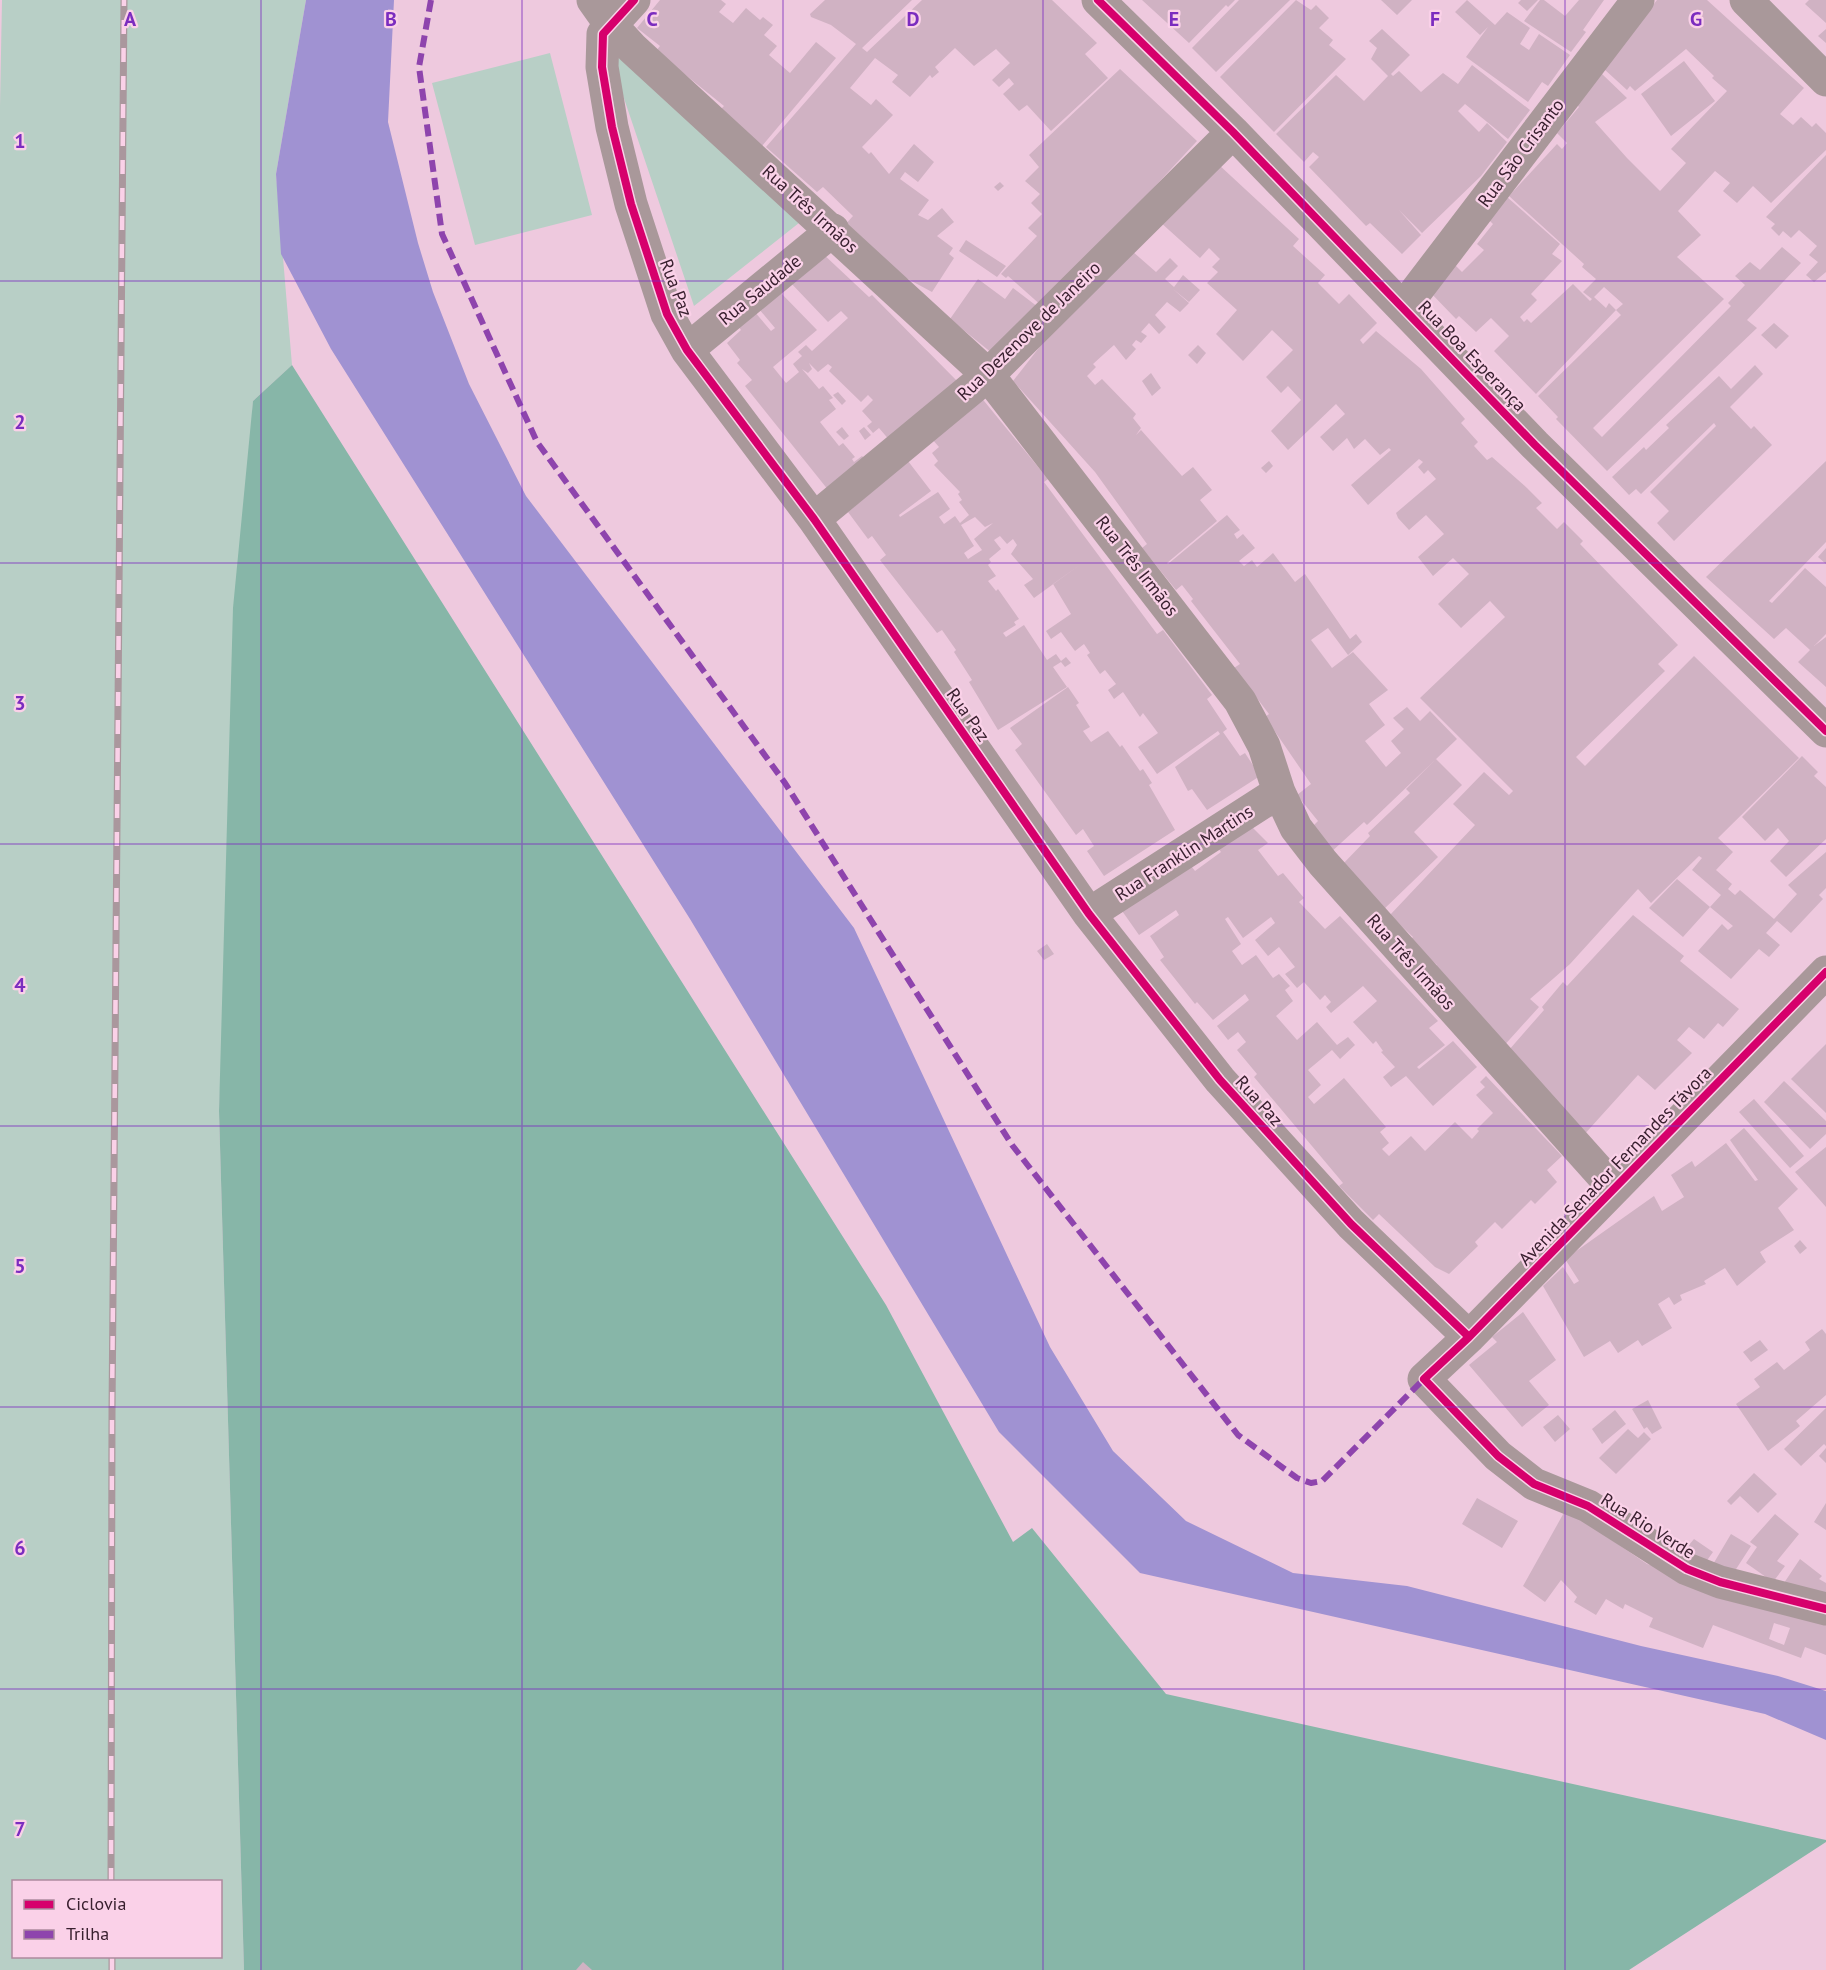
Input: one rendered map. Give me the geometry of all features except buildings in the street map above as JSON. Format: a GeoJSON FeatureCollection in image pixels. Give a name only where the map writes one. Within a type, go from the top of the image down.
{"type":"FeatureCollection","features":[{"type":"Feature","properties":{"kind":"street"},"geometry":{"type":"LineString","coordinates":[[602,12],[634,0]]}},
{"type":"Feature","properties":{"kind":"street","name":"Rua Boa Esperança"},"geometry":{"type":"LineString","coordinates":[[1098,0],[1233,132],[1536,445],[1826,731]]}},
{"type":"Feature","properties":{"kind":"street","name":"Rua São Crisanto"},"geometry":{"type":"LineString","coordinates":[[1404,307],[1638,0]]}},
{"type":"Feature","properties":{"kind":"street"},"geometry":{"type":"LineString","coordinates":[[1746,0],[1826,80]]}},
{"type":"Feature","properties":{"kind":"street","name":"Rua Três Irmãos"},"geometry":{"type":"LineString","coordinates":[[602,12],[632,48],[833,230],[988,375],[1240,701],[1264,746],[1279,792],[1296,828],[1323,863],[1613,1187]]}},
{"type":"Feature","properties":{"kind":"street","name":"Rua Paz"},"geometry":{"type":"LineString","coordinates":[[602,12],[602,66],[612,127],[631,204],[667,314],[687,350],[814,519],[1089,915],[1220,1080],[1351,1224],[1469,1337]]}},
{"type":"Feature","properties":{"kind":"street","name":"Rua Dezenove de Janeiro"},"geometry":{"type":"LineString","coordinates":[[814,519],[988,375],[1233,132]]}},
{"type":"Feature","properties":{"kind":"street","name":"Rua Saudade"},"geometry":{"type":"LineString","coordinates":[[687,350],[833,230]]}},
{"type":"Feature","properties":{"kind":"street","name":"Rua Franklin Martins"},"geometry":{"type":"LineString","coordinates":[[1089,915],[1279,792]]}},
{"type":"Feature","properties":{"kind":"street","name":"Avenida Senador Fernandes Távora"},"geometry":{"type":"LineString","coordinates":[[1424,1379],[1469,1337],[1613,1187],[1826,972]]}},
{"type":"Feature","properties":{"kind":"street","name":"Rua Rio Verde"},"geometry":{"type":"LineString","coordinates":[[1424,1379],[1498,1456],[1534,1484],[1588,1506],[1687,1569],[1720,1582],[1826,1609]]}},
{"type":"Feature","properties":{"kind":"green space"},"geometry":{"type":"Polygon","coordinates":[[[2,0],[306,0],[276,174],[292,365],[253,401],[219,1111],[244,1970],[0,1970],[0,106],[2,0]]]}},
{"type":"Feature","properties":{"kind":"green space"},"geometry":{"type":"Polygon","coordinates":[[[604,39],[804,219],[694,306],[604,39]]]}},
{"type":"Feature","properties":{"kind":"green space"},"geometry":{"type":"Polygon","coordinates":[[[550,53],[592,215],[475,245],[432,83],[550,53]]]}},
{"type":"Feature","properties":{"kind":"green space"},"geometry":{"type":"Polygon","coordinates":[[[292,365],[886,1305],[1013,1542],[1032,1528],[1166,1694],[1826,1840],[1826,1842],[1629,1970],[244,1970],[219,1111],[233,608],[253,401],[292,365]]]}},
{"type":"Feature","properties":{"kind":"shaded area"},"geometry":{"type":"Polygon","coordinates":[[[306,0],[394,0],[388,122],[418,243],[433,292],[469,384],[526,496],[854,928],[1050,1347],[1113,1451],[1186,1521],[1293,1573],[1407,1586],[1641,1646],[1778,1676],[1826,1691],[1826,1740],[1765,1714],[1140,1573],[999,1432],[690,919],[331,349],[281,254],[276,174],[306,0]]]}},
{"type":"Feature","properties":{"kind":"railway"},"geometry":{"type":"LineString","coordinates":[[111,1880],[112,1413],[124,0]]}},
{"type":"Feature","properties":{"kind":"railway"},"geometry":{"type":"LineString","coordinates":[[112,1958],[112,1970]]}},
{"type":"Feature","properties":{"kind":"marked path"},"geometry":{"type":"LineString","coordinates":[[431,0],[419,67],[442,234],[537,442],[785,783],[1012,1145],[1238,1435],[1297,1478],[1311,1483],[1322,1481],[1424,1379]]}},
{"type":"Feature","properties":{"kind":"cycle path"},"geometry":{"type":"LineString","coordinates":[[634,0],[603,34],[602,67],[612,127],[631,204],[667,314],[687,350],[814,519],[1089,914],[1220,1080],[1351,1224],[1469,1337]]}},
{"type":"Feature","properties":{"kind":"cycle path"},"geometry":{"type":"LineString","coordinates":[[1098,0],[1233,132],[1535,445],[1826,731]]}},
{"type":"Feature","properties":{"kind":"cycle path"},"geometry":{"type":"LineString","coordinates":[[1826,972],[1469,1337],[1424,1379],[1498,1456],[1534,1484],[1588,1506],[1687,1569],[1720,1582],[1826,1609]]}}]}
